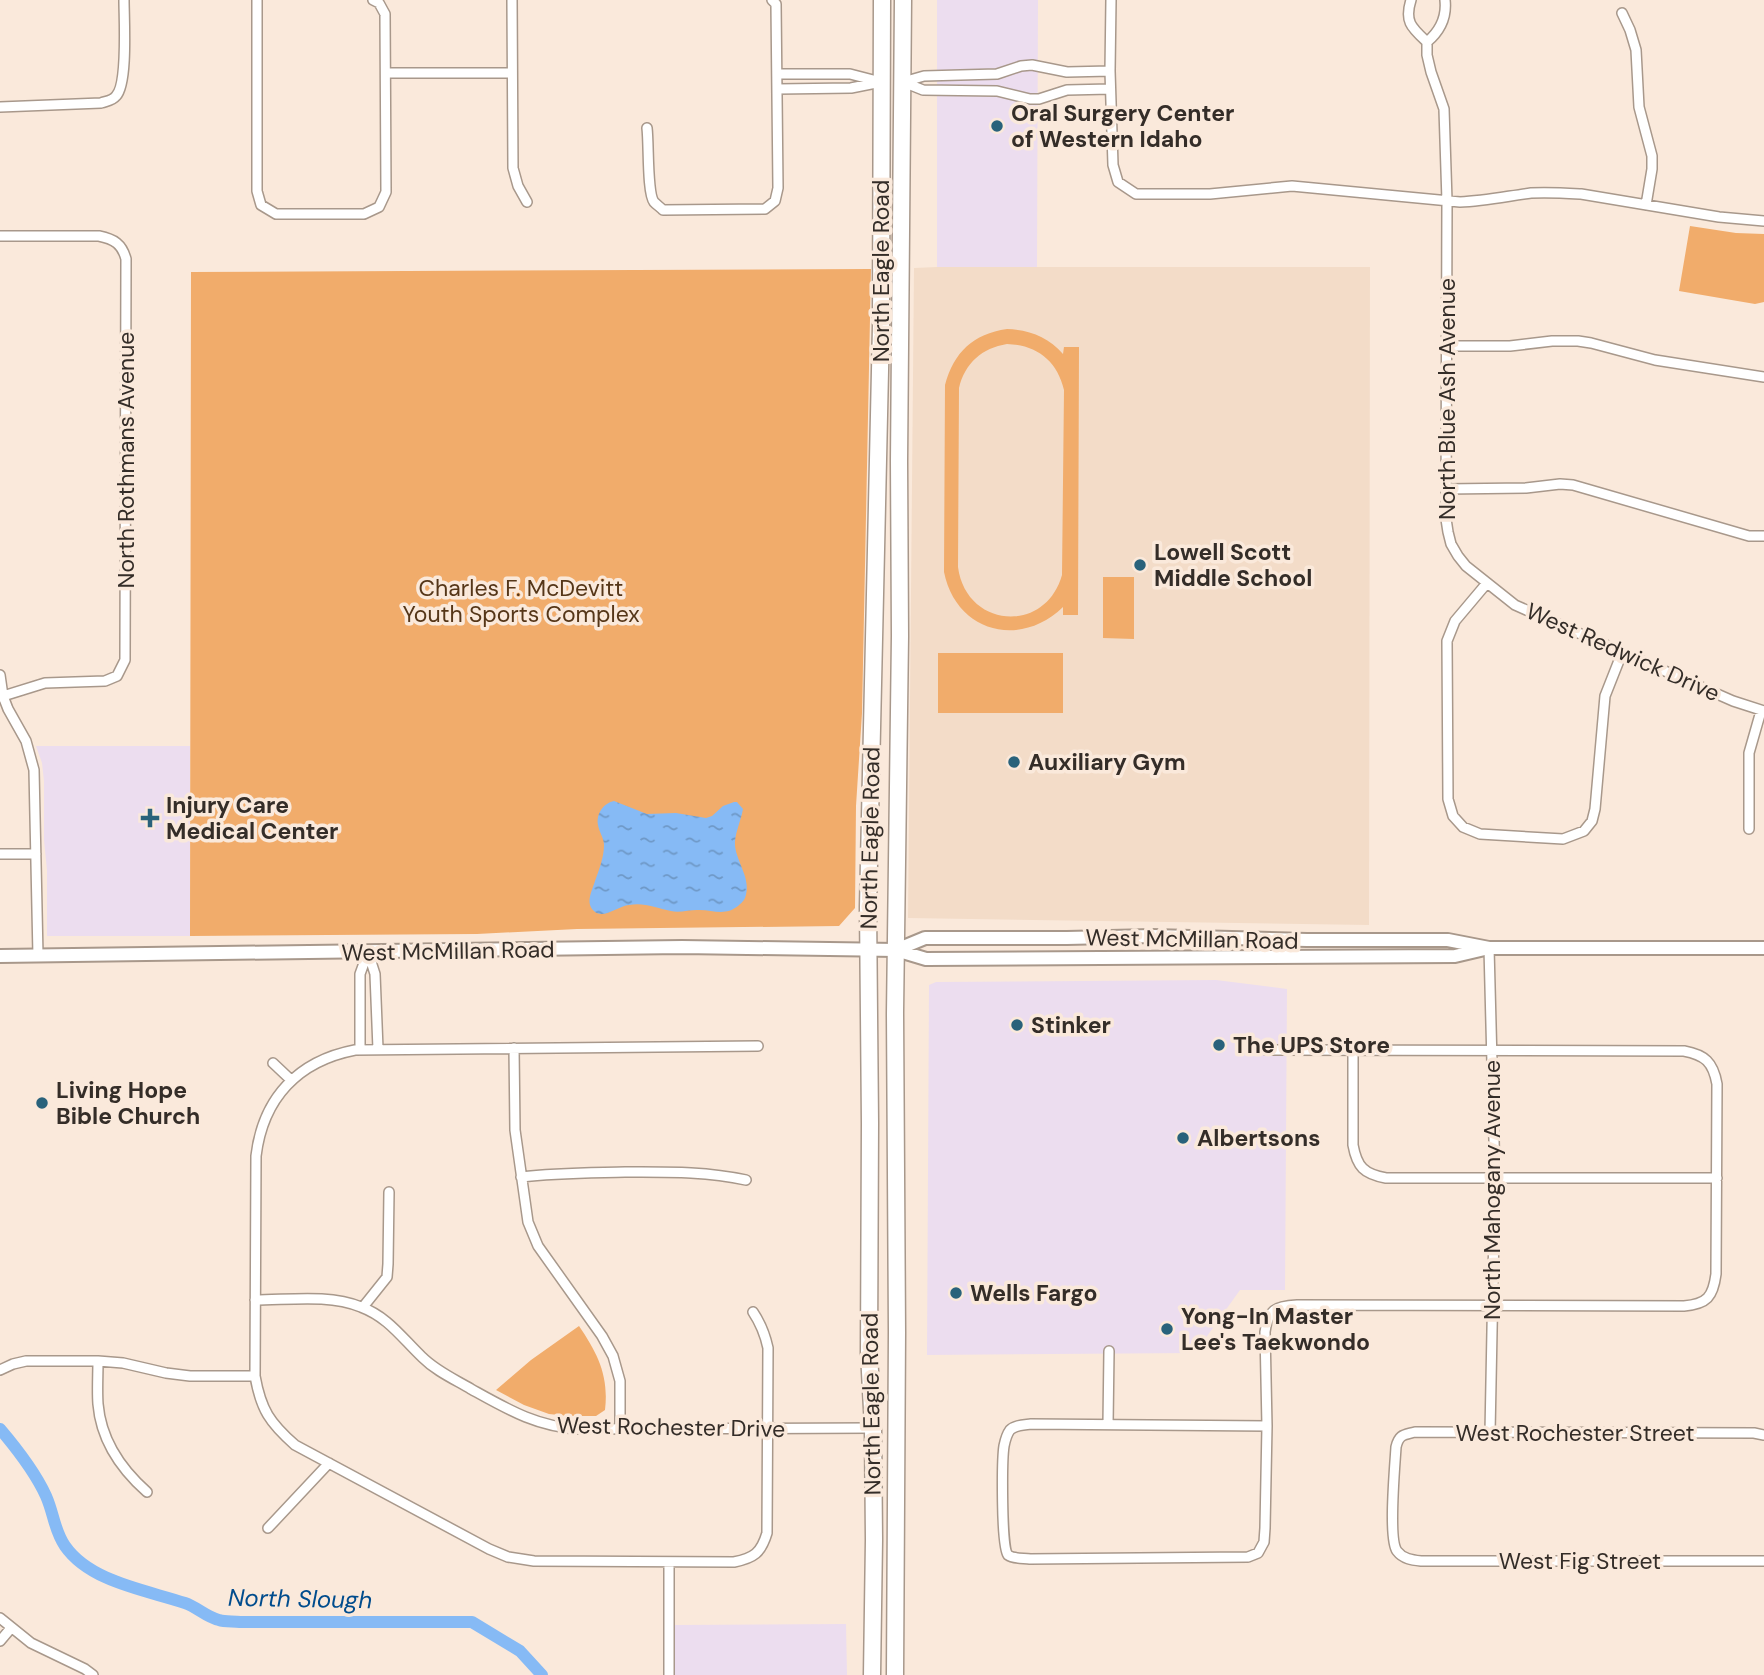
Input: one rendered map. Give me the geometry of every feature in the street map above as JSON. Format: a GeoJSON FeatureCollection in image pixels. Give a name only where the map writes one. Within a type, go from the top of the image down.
{"type":"FeatureCollection","features":[{"type":"Feature","properties":{"kind":"highway","name":"North Eagle Road"},"geometry":{"type":"LineString","coordinates":[[872,1675],[873,1428],[869,1353],[868,894],[881,326],[882,0]]}},
{"type":"Feature","properties":{"kind":"highway"},"geometry":{"type":"LineString","coordinates":[[891,0],[892,62],[897,79],[903,82]]}},
{"type":"Feature","properties":{"kind":"highway","name":"North Eagle Road"},"geometry":{"type":"LineString","coordinates":[[895,1675],[896,950],[903,0]]}},
{"type":"Feature","properties":{"kind":"highway"},"geometry":{"type":"LineString","coordinates":[[881,82],[888,88],[893,104],[893,218],[897,228],[902,230]]}},
{"type":"Feature","properties":{"kind":"highway"},"geometry":{"type":"LineString","coordinates":[[873,1650],[885,1666],[885,1675]]}},
{"type":"Feature","properties":{"kind":"main road","name":"West McMillan Road"},"geometry":{"type":"LineString","coordinates":[[896,950],[925,938],[1152,936],[1448,940],[1489,948],[1764,948]]}},
{"type":"Feature","properties":{"kind":"main road"},"geometry":{"type":"LineString","coordinates":[[1352,940],[1361,947],[1420,949],[1448,956]]}},
{"type":"Feature","properties":{"kind":"main road","name":"West McMillan Road"},"geometry":{"type":"LineString","coordinates":[[0,956],[682,947],[896,950],[926,959],[1448,956],[1489,948]]}},
{"type":"Feature","properties":{"kind":"street"},"geometry":{"type":"LineString","coordinates":[[0,107],[101,103],[117,96],[124,80],[124,0]]}},
{"type":"Feature","properties":{"kind":"street"},"geometry":{"type":"LineString","coordinates":[[257,0],[257,191],[261,205],[276,214],[364,214],[379,207],[386,192],[385,14],[379,3],[373,0]]}},
{"type":"Feature","properties":{"kind":"street"},"geometry":{"type":"LineString","coordinates":[[512,0],[513,168],[518,186],[527,202]]}},
{"type":"Feature","properties":{"kind":"street"},"geometry":{"type":"LineString","coordinates":[[647,128],[650,189],[653,201],[663,210],[765,209],[775,201],[778,188],[778,74],[776,4],[772,0]]}},
{"type":"Feature","properties":{"kind":"street"},"geometry":{"type":"LineString","coordinates":[[1111,0],[1113,165],[1118,182],[1136,194],[1210,194],[1292,186],[1447,201],[1475,201],[1559,192],[1719,217],[1764,221]]}},
{"type":"Feature","properties":{"kind":"street"},"geometry":{"type":"LineString","coordinates":[[1411,0],[1408,21],[1427,43],[1442,25],[1445,0]]}},
{"type":"Feature","properties":{"kind":"street"},"geometry":{"type":"LineString","coordinates":[[1622,13],[1636,50],[1639,107],[1652,156],[1646,205]]}},
{"type":"Feature","properties":{"kind":"street","name":"North Blue Ash Avenue"},"geometry":{"type":"LineString","coordinates":[[1427,43],[1430,72],[1444,109],[1447,201],[1446,519],[1451,544],[1458,556],[1487,583]]}},
{"type":"Feature","properties":{"kind":"street"},"geometry":{"type":"LineString","coordinates":[[903,82],[924,76],[998,74],[1032,65],[1067,72],[1110,71]]}},
{"type":"Feature","properties":{"kind":"street"},"geometry":{"type":"LineString","coordinates":[[386,73],[512,73]]}},
{"type":"Feature","properties":{"kind":"street"},"geometry":{"type":"LineString","coordinates":[[778,74],[850,74],[881,82]]}},
{"type":"Feature","properties":{"kind":"street"},"geometry":{"type":"LineString","coordinates":[[778,89],[851,88],[881,82]]}},
{"type":"Feature","properties":{"kind":"street"},"geometry":{"type":"LineString","coordinates":[[903,82],[923,90],[997,91],[1030,99],[1039,99],[1066,90],[1110,89]]}},
{"type":"Feature","properties":{"kind":"street","name":"North Rothmans Avenue"},"geometry":{"type":"LineString","coordinates":[[0,236],[110,238],[120,244],[126,259],[125,660],[117,676],[105,681],[45,683],[1,697]]}},
{"type":"Feature","properties":{"kind":"street"},"geometry":{"type":"LineString","coordinates":[[1446,346],[1510,346],[1578,341],[1667,362],[1764,377]]}},
{"type":"Feature","properties":{"kind":"street"},"geometry":{"type":"LineString","coordinates":[[1446,489],[1573,485],[1749,536],[1764,536]]}},
{"type":"Feature","properties":{"kind":"street"},"geometry":{"type":"LineString","coordinates":[[1487,583],[1455,621],[1447,641],[1448,799],[1453,816],[1463,827],[1480,834],[1563,839],[1584,831],[1592,821],[1595,809],[1605,696],[1622,653]]}},
{"type":"Feature","properties":{"kind":"street","name":"West Redwick Drive"},"geometry":{"type":"LineString","coordinates":[[1487,583],[1515,605],[1733,701],[1762,711]]}},
{"type":"Feature","properties":{"kind":"street"},"geometry":{"type":"LineString","coordinates":[[0,675],[1,697],[26,741],[33,762],[38,956]]}},
{"type":"Feature","properties":{"kind":"street"},"geometry":{"type":"LineString","coordinates":[[1749,829],[1749,753],[1762,711]]}},
{"type":"Feature","properties":{"kind":"street"},"geometry":{"type":"LineString","coordinates":[[0,854],[36,854]]}},
{"type":"Feature","properties":{"kind":"street","name":"North Mahogany Avenue"},"geometry":{"type":"LineString","coordinates":[[1489,948],[1495,1178],[1490,1433]]}},
{"type":"Feature","properties":{"kind":"street"},"geometry":{"type":"LineString","coordinates":[[368,952],[376,974],[378,1049]]}},
{"type":"Feature","properties":{"kind":"street"},"geometry":{"type":"LineString","coordinates":[[360,1050],[360,974],[368,952]]}},
{"type":"Feature","properties":{"kind":"street"},"geometry":{"type":"LineString","coordinates":[[753,1312],[766,1335],[768,1348],[767,1533],[760,1551],[745,1560],[734,1562],[534,1562],[508,1557],[295,1445],[269,1417],[261,1403],[255,1376],[258,1143],[271,1106],[291,1080],[307,1068],[331,1056],[378,1049],[758,1045]]}},
{"type":"Feature","properties":{"kind":"street"},"geometry":{"type":"LineString","coordinates":[[514,1048],[515,1130],[528,1222],[538,1247],[602,1336],[613,1356],[620,1381],[620,1429]]}},
{"type":"Feature","properties":{"kind":"street"},"geometry":{"type":"LineString","coordinates":[[1266,1050],[1684,1051],[1697,1054],[1708,1061],[1715,1072],[1717,1084],[1716,1274],[1707,1299],[1697,1305],[1684,1306],[1297,1304],[1280,1307],[1270,1312],[1265,1332],[1267,1426],[1265,1528],[1264,1542],[1258,1553],[1248,1557],[1030,1559],[1009,1555],[1004,1541],[1004,1453],[1006,1438],[1011,1429],[1031,1424],[1267,1426]]}},
{"type":"Feature","properties":{"kind":"street"},"geometry":{"type":"LineString","coordinates":[[1353,1051],[1353,1145],[1356,1158],[1363,1169],[1373,1176],[1717,1178]]}},
{"type":"Feature","properties":{"kind":"street"},"geometry":{"type":"LineString","coordinates":[[273,1063],[291,1080]]}},
{"type":"Feature","properties":{"kind":"street"},"geometry":{"type":"LineString","coordinates":[[521,1177],[552,1173],[694,1172],[746,1180]]}},
{"type":"Feature","properties":{"kind":"street"},"geometry":{"type":"LineString","coordinates":[[363,1307],[387,1277],[388,1192]]}},
{"type":"Feature","properties":{"kind":"street","name":"West Rochester Drive"},"geometry":{"type":"LineString","coordinates":[[256,1300],[338,1301],[363,1307],[392,1325],[422,1358],[436,1369],[514,1412],[552,1426],[579,1429],[873,1428]]}},
{"type":"Feature","properties":{"kind":"street"},"geometry":{"type":"LineString","coordinates":[[1108,1424],[1109,1351]]}},
{"type":"Feature","properties":{"kind":"street"},"geometry":{"type":"LineString","coordinates":[[0,1370],[26,1361],[98,1360],[190,1376],[255,1376]]}},
{"type":"Feature","properties":{"kind":"street"},"geometry":{"type":"LineString","coordinates":[[98,1360],[98,1404],[102,1429],[114,1454],[130,1476],[147,1492]]}},
{"type":"Feature","properties":{"kind":"street","name":"West Rochester Street"},"geometry":{"type":"LineString","coordinates":[[1398,1554],[1394,1546],[1393,1530],[1395,1455],[1398,1439],[1404,1435],[1415,1432],[1759,1434]]}},
{"type":"Feature","properties":{"kind":"street"},"geometry":{"type":"LineString","coordinates":[[268,1528],[329,1463]]}},
{"type":"Feature","properties":{"kind":"street","name":"West Fig Street"},"geometry":{"type":"LineString","coordinates":[[1398,1554],[1409,1560],[1422,1561],[1764,1561]]}},
{"type":"Feature","properties":{"kind":"street"},"geometry":{"type":"LineString","coordinates":[[668,1675],[669,1562]]}},
{"type":"Feature","properties":{"kind":"street"},"geometry":{"type":"LineString","coordinates":[[0,1618],[31,1643],[93,1675]]}},
{"type":"Feature","properties":{"kind":"street"},"geometry":{"type":"LineString","coordinates":[[0,1641],[11,1628]]}},
{"type":"Feature","properties":{"kind":"shaded area"},"geometry":{"type":"Polygon","coordinates":[[[937,0],[1038,0],[1037,268],[937,267],[937,0]]]}},
{"type":"Feature","properties":{"kind":"shaded area","name":"Lowell Scott Middle School"},"geometry":{"type":"Polygon","coordinates":[[[1370,267],[1369,925],[908,918],[914,268],[1370,267]]]}},
{"type":"Feature","properties":{"kind":"shaded area"},"geometry":{"type":"Polygon","coordinates":[[[36,746],[190,746],[190,936],[47,936],[44,781],[36,746]]]}},
{"type":"Feature","properties":{"kind":"shaded area"},"geometry":{"type":"Polygon","coordinates":[[[1216,980],[1287,989],[1285,1290],[1240,1290],[1195,1353],[927,1355],[929,985],[936,982],[1216,980]]]}},
{"type":"Feature","properties":{"kind":"shaded area"},"geometry":{"type":"Polygon","coordinates":[[[846,1624],[847,1675],[675,1675],[675,1625],[846,1624]]]}},
{"type":"Feature","properties":{"kind":"green space"},"geometry":{"type":"Polygon","coordinates":[[[1690,226],[1764,234],[1764,302],[1755,304],[1679,291],[1690,226]]]}},
{"type":"Feature","properties":{"kind":"green space","name":"Charles F. McDevitt Youth Sports Complex"},"geometry":{"type":"Polygon","coordinates":[[[871,269],[862,713],[856,806],[855,908],[839,926],[577,929],[477,934],[190,936],[191,272],[871,269]]]}},
{"type":"Feature","properties":{"kind":"green space"},"geometry":{"type":"Polygon","coordinates":[[[1007,329],[1031,333],[1045,339],[1063,354],[1064,347],[1079,347],[1078,615],[1063,615],[1063,607],[1046,620],[1028,628],[1010,630],[992,628],[976,621],[962,609],[951,592],[944,572],[945,385],[954,363],[967,346],[995,331],[1007,329]],[[1017,345],[998,346],[982,353],[970,364],[959,388],[958,567],[964,587],[975,602],[990,612],[1007,616],[1024,615],[1040,608],[1053,594],[1062,575],[1064,390],[1056,370],[1044,356],[1017,345]]]}},
{"type":"Feature","properties":{"kind":"green space"},"geometry":{"type":"Polygon","coordinates":[[[1103,577],[1134,577],[1134,639],[1103,638],[1103,577]]]}},
{"type":"Feature","properties":{"kind":"green space"},"geometry":{"type":"Polygon","coordinates":[[[938,653],[1063,653],[1063,713],[938,713],[938,653]]]}},
{"type":"Feature","properties":{"kind":"green space"},"geometry":{"type":"Polygon","coordinates":[[[579,1326],[601,1366],[605,1386],[605,1410],[596,1416],[549,1414],[524,1405],[496,1390],[531,1360],[579,1326]]]}},
{"type":"Feature","properties":{"kind":"water"},"geometry":{"type":"Polygon","coordinates":[[[614,801],[647,814],[676,813],[706,818],[723,806],[737,802],[743,809],[735,846],[747,885],[744,900],[733,909],[723,912],[674,912],[640,904],[602,914],[594,911],[590,897],[604,845],[598,816],[604,806],[614,801]]]}},
{"type":"Feature","properties":{"kind":"waterway","name":"North Slough"},"geometry":{"type":"LineString","coordinates":[[0,1429],[42,1487],[65,1546],[76,1558],[104,1576],[136,1589],[185,1603],[210,1617],[224,1621],[472,1622],[520,1651],[542,1675]]}},
{"type":"Feature","properties":{"kind":"place","name":"Oral Surgery Center of Western Idaho"},"geometry":{"type":"Point","coordinates":[997,126]}},
{"type":"Feature","properties":{"kind":"place","name":"Lowell Scott Middle School"},"geometry":{"type":"Point","coordinates":[1140,565]}},
{"type":"Feature","properties":{"kind":"place","name":"Auxiliary Gym"},"geometry":{"type":"Point","coordinates":[1014,762]}},
{"type":"Feature","properties":{"kind":"place","name":"Injury Care Medical Center"},"geometry":{"type":"Point","coordinates":[150,818]}},
{"type":"Feature","properties":{"kind":"place","name":"Stinker"},"geometry":{"type":"Point","coordinates":[1017,1025]}},
{"type":"Feature","properties":{"kind":"place","name":"The UPS Store"},"geometry":{"type":"Point","coordinates":[1219,1045]}},
{"type":"Feature","properties":{"kind":"place","name":"Living Hope Bible Church"},"geometry":{"type":"Point","coordinates":[42,1103]}},
{"type":"Feature","properties":{"kind":"place","name":"Albertsons"},"geometry":{"type":"Point","coordinates":[1183,1138]}},
{"type":"Feature","properties":{"kind":"place","name":"Wells Fargo"},"geometry":{"type":"Point","coordinates":[956,1293]}},
{"type":"Feature","properties":{"kind":"place","name":"Yong-In Master Lee's Taekwondo"},"geometry":{"type":"Point","coordinates":[1167,1329]}}]}
